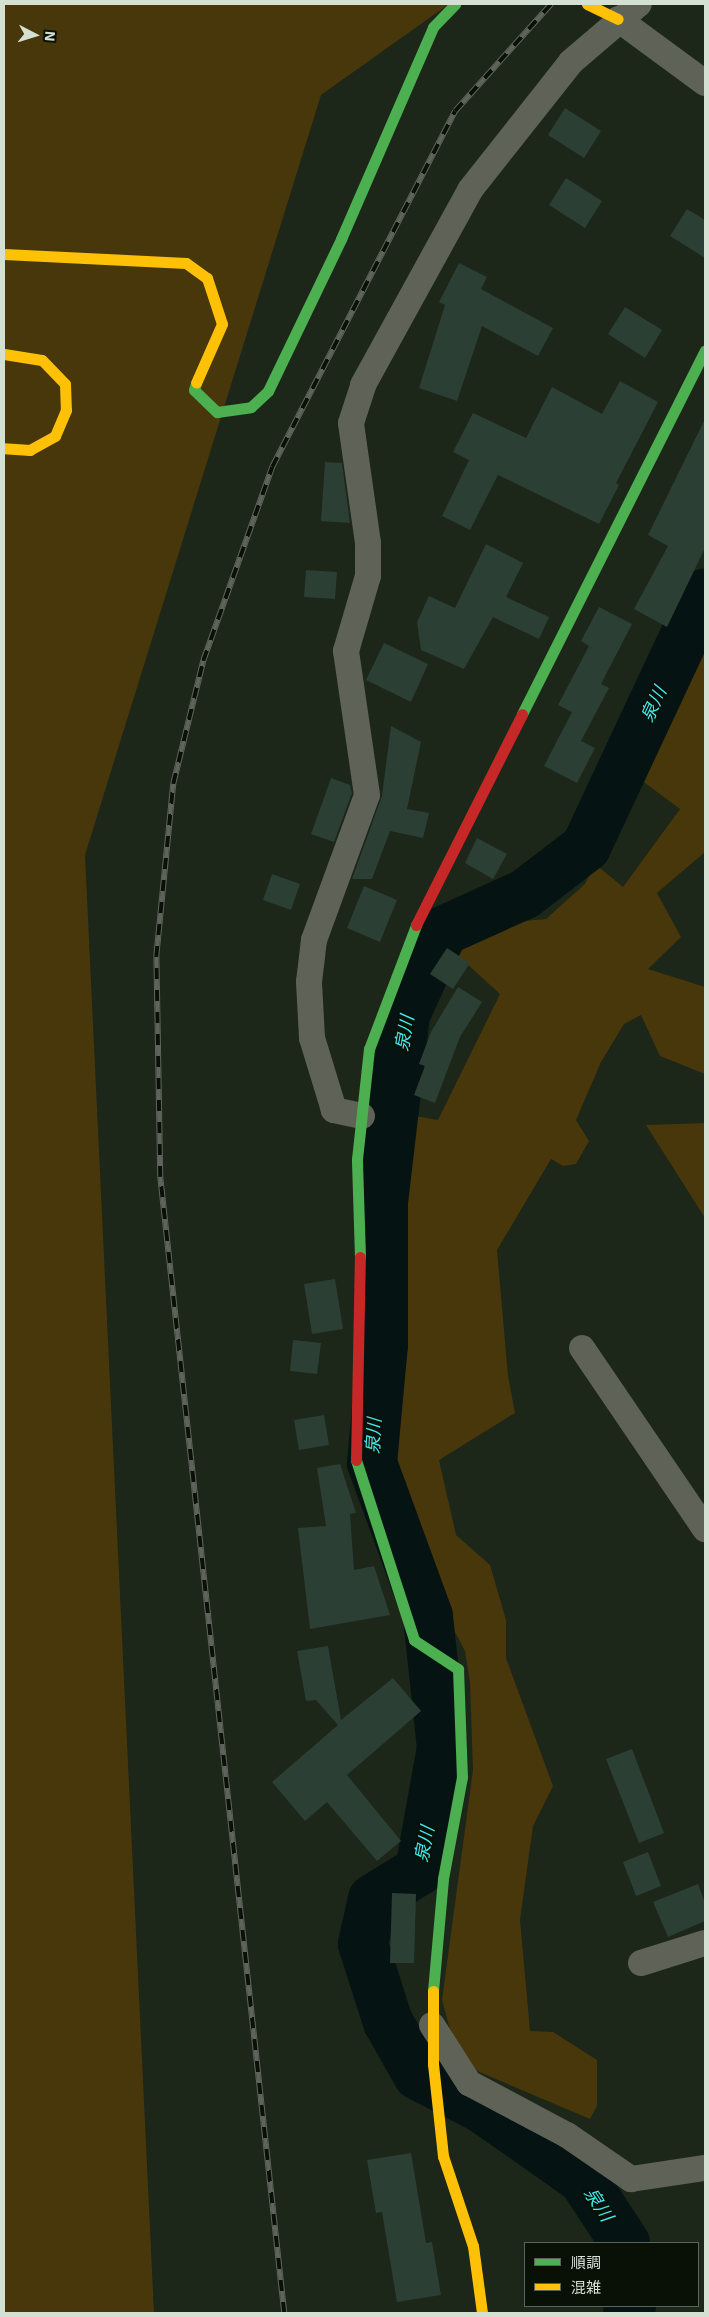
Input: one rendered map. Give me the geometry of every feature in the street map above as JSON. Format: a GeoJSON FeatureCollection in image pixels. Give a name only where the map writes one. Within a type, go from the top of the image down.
{"type":"FeatureCollection","features":[{"type":"Feature","properties":{"kind":"street"},"geometry":{"type":"LineString","coordinates":[[4,254],[186,263],[207,278],[222,324],[207,351],[194,390],[217,412],[252,407],[268,391],[341,239],[433,27],[455,4]]}},
{"type":"Feature","properties":{"kind":"street"},"geometry":{"type":"LineString","coordinates":[[587,4],[618,19],[705,82]]}},
{"type":"Feature","properties":{"kind":"street"},"geometry":{"type":"LineString","coordinates":[[362,1116],[334,1110],[312,1038],[309,982],[314,940],[331,886],[347,858],[367,795],[346,651],[368,576],[368,543],[350,423],[363,385],[470,190],[571,62],[618,19],[639,4]]}},
{"type":"Feature","properties":{"kind":"street"},"geometry":{"type":"LineString","coordinates":[[482,2313],[473,2246],[443,2156],[436,2106],[433,2064],[432,2024],[443,1879],[462,1777],[458,1669],[414,1640],[354,1458],[360,1270],[357,1159],[369,1049],[408,942],[705,350]]}},
{"type":"Feature","properties":{"kind":"street"},"geometry":{"type":"LineString","coordinates":[[4,354],[42,360],[65,384],[66,410],[55,436],[30,450],[4,448]]}},
{"type":"Feature","properties":{"kind":"street"},"geometry":{"type":"LineString","coordinates":[[582,1348],[705,1530]]}},
{"type":"Feature","properties":{"kind":"street"},"geometry":{"type":"LineString","coordinates":[[641,1963],[705,1943]]}},
{"type":"Feature","properties":{"kind":"street"},"geometry":{"type":"LineString","coordinates":[[432,2024],[469,2083],[568,2135],[631,2179],[705,2168]]}},
{"type":"Feature","properties":{"kind":"shaded area"},"geometry":{"type":"Polygon","coordinates":[[[4,4],[449,4],[321,95],[85,855],[154,2313],[4,2313],[4,4]]]}},
{"type":"Feature","properties":{"kind":"shaded area"},"geometry":{"type":"Polygon","coordinates":[[[705,622],[705,852],[657,893],[681,937],[648,969],[705,987],[705,1074],[660,1056],[641,1015],[624,1024],[601,1062],[576,1120],[589,1141],[576,1164],[563,1166],[551,1159],[497,1250],[508,1376],[515,1413],[439,1460],[456,1535],[490,1565],[506,1620],[506,1658],[553,1786],[533,1826],[520,1920],[530,2031],[553,2032],[597,2060],[597,2106],[590,2119],[477,2071],[455,2048],[442,2000],[473,1770],[470,1683],[465,1651],[416,1557],[382,1464],[399,1144],[403,1114],[438,1120],[500,994],[455,953],[492,924],[546,919],[585,884],[595,864],[623,887],[680,809],[633,774],[705,622]]]}},
{"type":"Feature","properties":{"kind":"shaded area"},"geometry":{"type":"Polygon","coordinates":[[[705,1123],[705,1218],[646,1125],[705,1123]]]}},
{"type":"Feature","properties":{"kind":"building"},"geometry":{"type":"Polygon","coordinates":[[[565,108],[601,131],[584,158],[548,135],[565,108]]]}},
{"type":"Feature","properties":{"kind":"building"},"geometry":{"type":"Polygon","coordinates":[[[566,178],[602,201],[585,228],[549,205],[566,178]]]}},
{"type":"Feature","properties":{"kind":"building"},"geometry":{"type":"Polygon","coordinates":[[[687,209],[705,220],[705,258],[670,236],[687,209]]]}},
{"type":"Feature","properties":{"kind":"building"},"geometry":{"type":"Polygon","coordinates":[[[459,263],[487,277],[481,289],[553,328],[538,356],[482,326],[457,401],[419,388],[445,305],[439,302],[459,263]]]}},
{"type":"Feature","properties":{"kind":"building"},"geometry":{"type":"Polygon","coordinates":[[[625,307],[662,330],[645,358],[608,334],[625,307]]]}},
{"type":"Feature","properties":{"kind":"building"},"geometry":{"type":"Polygon","coordinates":[[[620,381],[658,402],[616,483],[619,485],[599,524],[498,475],[470,530],[442,516],[469,460],[453,452],[473,413],[526,438],[552,387],[602,414],[620,381]]]}},
{"type":"Feature","properties":{"kind":"building"},"geometry":{"type":"Polygon","coordinates":[[[705,419],[705,548],[667,627],[634,609],[668,546],[648,535],[705,419]]]}},
{"type":"Feature","properties":{"kind":"building"},"geometry":{"type":"Polygon","coordinates":[[[325,462],[342,463],[350,523],[321,521],[325,462]]]}},
{"type":"Feature","properties":{"kind":"building"},"geometry":{"type":"Polygon","coordinates":[[[486,544],[523,563],[506,597],[549,617],[539,639],[493,617],[464,669],[421,650],[417,622],[429,596],[455,608],[486,544]]]}},
{"type":"Feature","properties":{"kind":"building"},"geometry":{"type":"Polygon","coordinates":[[[306,570],[337,572],[335,599],[304,597],[306,570]]]}},
{"type":"Feature","properties":{"kind":"building"},"geometry":{"type":"Polygon","coordinates":[[[599,607],[632,624],[601,684],[609,688],[581,741],[595,748],[577,783],[544,766],[572,712],[558,705],[589,646],[581,641],[599,607]]]}},
{"type":"Feature","properties":{"kind":"building"},"geometry":{"type":"Polygon","coordinates":[[[384,643],[428,664],[411,702],[366,680],[384,643]]]}},
{"type":"Feature","properties":{"kind":"building"},"geometry":{"type":"Polygon","coordinates":[[[391,726],[421,742],[407,809],[429,813],[423,838],[390,831],[372,879],[352,879],[382,796],[391,726]]]}},
{"type":"Feature","properties":{"kind":"building"},"geometry":{"type":"Polygon","coordinates":[[[331,778],[350,785],[352,793],[334,842],[311,834],[331,778]]]}},
{"type":"Feature","properties":{"kind":"building"},"geometry":{"type":"Polygon","coordinates":[[[477,838],[507,854],[493,879],[465,863],[477,838]]]}},
{"type":"Feature","properties":{"kind":"building"},"geometry":{"type":"Polygon","coordinates":[[[272,874],[300,884],[291,910],[263,900],[272,874]]]}},
{"type":"Feature","properties":{"kind":"building"},"geometry":{"type":"Polygon","coordinates":[[[364,886],[397,900],[380,942],[347,928],[364,886]]]}},
{"type":"Feature","properties":{"kind":"building"},"geometry":{"type":"Polygon","coordinates":[[[447,948],[470,963],[453,989],[430,974],[447,948]]]}},
{"type":"Feature","properties":{"kind":"building"},"geometry":{"type":"Polygon","coordinates":[[[458,987],[482,1002],[460,1037],[435,1103],[414,1095],[425,1066],[419,1064],[431,1032],[458,987]]]}},
{"type":"Feature","properties":{"kind":"building"},"geometry":{"type":"Polygon","coordinates":[[[335,1279],[343,1329],[312,1334],[304,1284],[335,1279]]]}},
{"type":"Feature","properties":{"kind":"building"},"geometry":{"type":"Polygon","coordinates":[[[293,1340],[321,1343],[317,1374],[290,1371],[293,1340]]]}},
{"type":"Feature","properties":{"kind":"building"},"geometry":{"type":"Polygon","coordinates":[[[324,1415],[329,1445],[299,1450],[294,1420],[324,1415]]]}},
{"type":"Feature","properties":{"kind":"building"},"geometry":{"type":"Polygon","coordinates":[[[340,1464],[356,1513],[350,1514],[354,1570],[374,1566],[390,1615],[310,1629],[298,1528],[326,1526],[317,1468],[340,1464]]]}},
{"type":"Feature","properties":{"kind":"building"},"geometry":{"type":"Polygon","coordinates":[[[328,1646],[341,1720],[393,1678],[421,1711],[347,1775],[401,1841],[377,1861],[327,1802],[305,1821],[272,1782],[338,1725],[316,1700],[306,1701],[297,1651],[328,1646]]]}},
{"type":"Feature","properties":{"kind":"building"},"geometry":{"type":"Polygon","coordinates":[[[632,1749],[664,1833],[639,1843],[606,1759],[632,1749]]]}},
{"type":"Feature","properties":{"kind":"building"},"geometry":{"type":"Polygon","coordinates":[[[648,1852],[661,1886],[636,1896],[623,1862],[648,1852]]]}},
{"type":"Feature","properties":{"kind":"building"},"geometry":{"type":"Polygon","coordinates":[[[698,1884],[705,1903],[705,1921],[668,1937],[653,1902],[698,1884]]]}},
{"type":"Feature","properties":{"kind":"building"},"geometry":{"type":"Polygon","coordinates":[[[392,1893],[416,1894],[414,1963],[390,1963],[392,1893]]]}},
{"type":"Feature","properties":{"kind":"building"},"geometry":{"type":"Polygon","coordinates":[[[411,2153],[426,2243],[432,2242],[441,2295],[397,2302],[382,2212],[376,2213],[367,2160],[411,2153]]]}},
{"type":"Feature","properties":{"kind":"waterway","name":"泉川"},"geometry":{"type":"LineString","coordinates":[[624,2242],[583,2179],[482,2108],[418,2075],[388,2022],[363,1944],[373,1899],[420,1870],[442,1748],[428,1616],[372,1463],[383,1345],[383,1202],[405,1015],[443,931],[525,894],[586,847],[705,593]]}},
{"type":"Feature","properties":{"kind":"waterway","name":"泉川"},"geometry":{"type":"LineString","coordinates":[[628,2313],[631,2307]]}},
{"type":"Feature","properties":{"kind":"railway"},"geometry":{"type":"LineString","coordinates":[[284,2313],[160,1177],[156,957],[173,784],[203,661],[272,467],[455,111],[551,4]]}},
{"type":"Feature","properties":{"kind":"traffic: fast"},"geometry":{"type":"LineString","coordinates":[[196,383],[194,390],[217,412],[251,407],[268,391],[341,239],[433,27],[455,4]]}},
{"type":"Feature","properties":{"kind":"traffic: fast"},"geometry":{"type":"LineString","coordinates":[[522,714],[705,350]]}},
{"type":"Feature","properties":{"kind":"traffic: fast"},"geometry":{"type":"LineString","coordinates":[[360,1257],[357,1159],[369,1049],[416,925]]}},
{"type":"Feature","properties":{"kind":"traffic: fast"},"geometry":{"type":"LineString","coordinates":[[356,1460],[414,1640],[458,1669],[462,1777],[443,1879],[433,1991]]}},
{"type":"Feature","properties":{"kind":"traffic: slow"},"geometry":{"type":"LineString","coordinates":[[587,4],[618,19]]}},
{"type":"Feature","properties":{"kind":"traffic: slow"},"geometry":{"type":"LineString","coordinates":[[4,254],[186,263],[207,278],[222,324],[196,383]]}},
{"type":"Feature","properties":{"kind":"traffic: slow"},"geometry":{"type":"LineString","coordinates":[[4,354],[42,360],[65,384],[66,410],[55,436],[30,450],[4,448]]}},
{"type":"Feature","properties":{"kind":"traffic: slow"},"geometry":{"type":"LineString","coordinates":[[433,1991],[433,2064],[443,2156],[473,2246],[482,2313]]}},
{"type":"Feature","properties":{"kind":"traffic: jam"},"geometry":{"type":"LineString","coordinates":[[416,925],[522,714]]}},
{"type":"Feature","properties":{"kind":"traffic: jam"},"geometry":{"type":"LineString","coordinates":[[356,1460],[360,1257]]}}]}
